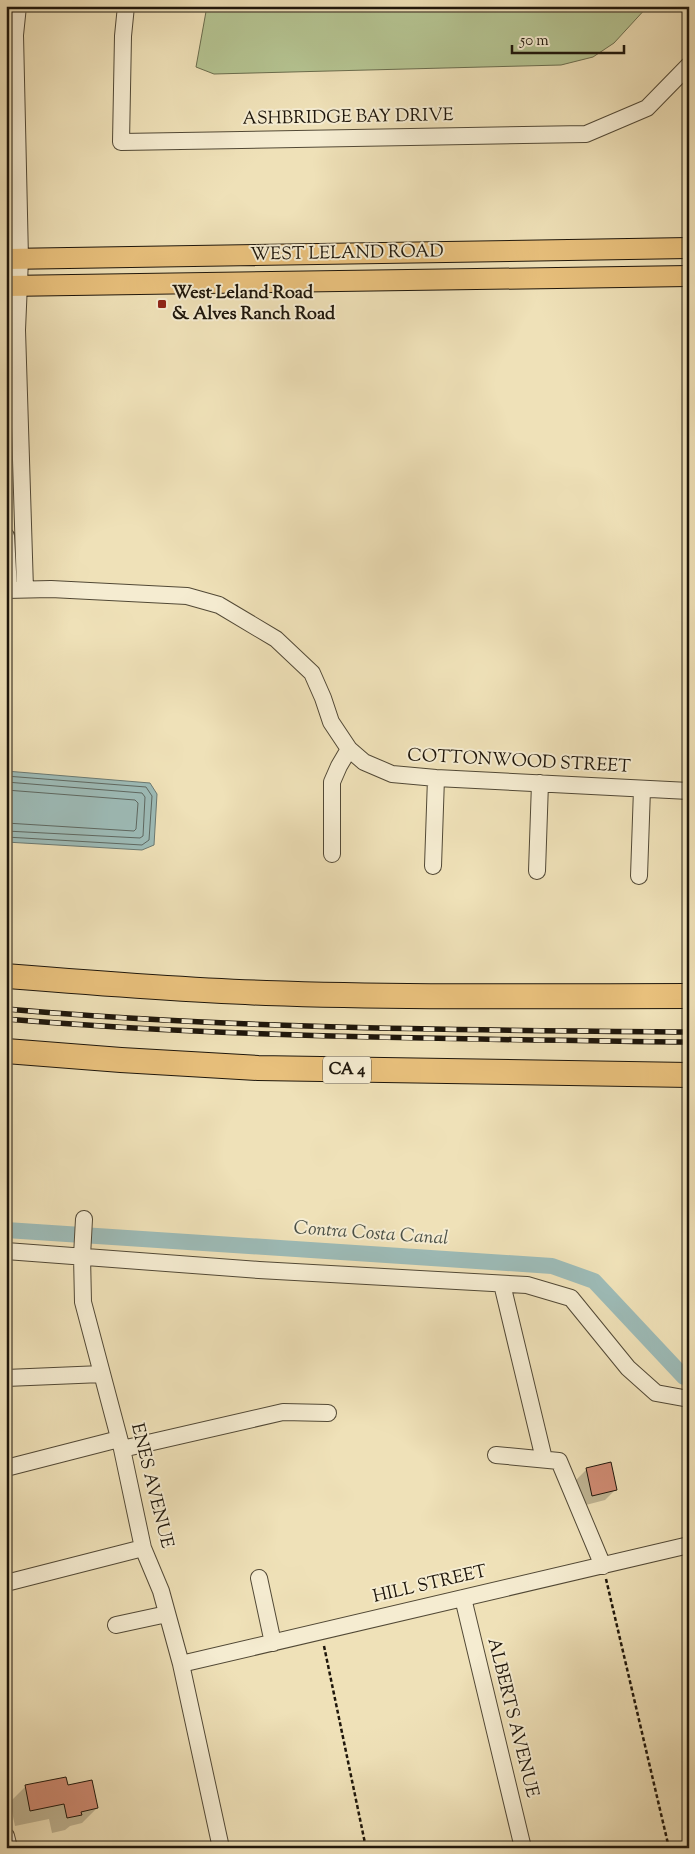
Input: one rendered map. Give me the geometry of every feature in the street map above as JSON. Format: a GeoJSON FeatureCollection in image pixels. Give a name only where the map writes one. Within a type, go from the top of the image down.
{"type":"FeatureCollection","features":[{"type":"Feature","properties":{"kind":"highway"},"geometry":{"type":"LineString","coordinates":[[6,976],[133,986],[266,993],[388,996],[689,996]]}},
{"type":"Feature","properties":{"kind":"highway","name":"CA 4"},"geometry":{"type":"LineString","coordinates":[[6,1052],[258,1068],[689,1075]]}},
{"type":"Feature","properties":{"kind":"main road","name":"WEST LELAND ROAD"},"geometry":{"type":"LineString","coordinates":[[13,259],[689,248]]}},
{"type":"Feature","properties":{"kind":"main road","name":"WEST LELAND ROAD"},"geometry":{"type":"LineString","coordinates":[[13,286],[689,276]]}},
{"type":"Feature","properties":{"kind":"street"},"geometry":{"type":"LineString","coordinates":[[18,6],[15,35],[13,286],[25,589]]}},
{"type":"Feature","properties":{"kind":"street","name":"ASHBRIDGE BAY DRIVE"},"geometry":{"type":"LineString","coordinates":[[126,6],[123,36],[121,142],[586,134],[647,108],[689,65]]}},
{"type":"Feature","properties":{"kind":"street"},"geometry":{"type":"LineString","coordinates":[[6,536],[7,590]]}},
{"type":"Feature","properties":{"kind":"street","name":"COTTONWOOD STREET"},"geometry":{"type":"LineString","coordinates":[[7,590],[70,590],[187,596],[219,605],[276,639],[312,673],[323,698],[330,722],[349,749],[364,762],[392,774],[689,792]]}},
{"type":"Feature","properties":{"kind":"street"},"geometry":{"type":"LineString","coordinates":[[332,854],[332,782],[349,749]]}},
{"type":"Feature","properties":{"kind":"street"},"geometry":{"type":"LineString","coordinates":[[433,866],[436,778]]}},
{"type":"Feature","properties":{"kind":"street"},"geometry":{"type":"LineString","coordinates":[[537,871],[540,784]]}},
{"type":"Feature","properties":{"kind":"street"},"geometry":{"type":"LineString","coordinates":[[639,876],[642,789]]}},
{"type":"Feature","properties":{"kind":"street","name":"ENES AVENUE"},"geometry":{"type":"LineString","coordinates":[[84,1219],[82,1256],[83,1302],[120,1444],[143,1548],[161,1591],[180,1664],[222,1848]]}},
{"type":"Feature","properties":{"kind":"street"},"geometry":{"type":"LineString","coordinates":[[6,1251],[259,1270],[527,1285],[572,1298],[628,1368],[656,1392],[689,1399]]}},
{"type":"Feature","properties":{"kind":"street"},"geometry":{"type":"LineString","coordinates":[[502,1284],[544,1459]]}},
{"type":"Feature","properties":{"kind":"street"},"geometry":{"type":"LineString","coordinates":[[6,1378],[102,1374]]}},
{"type":"Feature","properties":{"kind":"street"},"geometry":{"type":"LineString","coordinates":[[6,1468],[283,1412],[328,1413]]}},
{"type":"Feature","properties":{"kind":"street"},"geometry":{"type":"LineString","coordinates":[[496,1455],[559,1460],[603,1566]]}},
{"type":"Feature","properties":{"kind":"street","name":"HILL STREET"},"geometry":{"type":"LineString","coordinates":[[180,1664],[689,1545]]}},
{"type":"Feature","properties":{"kind":"street"},"geometry":{"type":"LineString","coordinates":[[6,1583],[143,1548]]}},
{"type":"Feature","properties":{"kind":"street"},"geometry":{"type":"LineString","coordinates":[[259,1578],[273,1643]]}},
{"type":"Feature","properties":{"kind":"street","name":"ALBERTS AVENUE"},"geometry":{"type":"LineString","coordinates":[[463,1598],[523,1848]]}},
{"type":"Feature","properties":{"kind":"street"},"geometry":{"type":"LineString","coordinates":[[116,1625],[167,1614]]}},
{"type":"Feature","properties":{"kind":"street"},"geometry":{"type":"LineString","coordinates":[[6,1836],[9,1848]]}},
{"type":"Feature","properties":{"kind":"path"},"geometry":{"type":"LineString","coordinates":[[603,1566],[669,1848]]}},
{"type":"Feature","properties":{"kind":"path"},"geometry":{"type":"LineString","coordinates":[[321,1632],[366,1848]]}},
{"type":"Feature","properties":{"kind":"green space"},"geometry":{"type":"Polygon","coordinates":[[[207,6],[648,6],[614,43],[593,57],[561,65],[214,74],[196,67],[207,6]]]}},
{"type":"Feature","properties":{"kind":"water"},"geometry":{"type":"Polygon","coordinates":[[[6,771],[150,783],[157,794],[154,845],[142,850],[6,842],[6,771]]]}},
{"type":"Feature","properties":{"kind":"building"},"geometry":{"type":"Polygon","coordinates":[[[611,1462],[617,1490],[592,1496],[586,1468],[611,1462]]]}},
{"type":"Feature","properties":{"kind":"building"},"geometry":{"type":"Polygon","coordinates":[[[66,1777],[68,1785],[92,1780],[98,1808],[81,1812],[82,1815],[67,1818],[64,1804],[30,1811],[25,1785],[66,1777]]]}},
{"type":"Feature","properties":{"kind":"waterway","name":"Contra Costa Canal"},"geometry":{"type":"LineString","coordinates":[[6,1230],[552,1266],[594,1281],[684,1377],[689,1378]]}},
{"type":"Feature","properties":{"kind":"railway"},"geometry":{"type":"LineString","coordinates":[[6,1009],[91,1016],[262,1025],[689,1032]]}},
{"type":"Feature","properties":{"kind":"railway"},"geometry":{"type":"LineString","coordinates":[[6,1019],[262,1034],[689,1042]]}},
{"type":"Feature","properties":{"kind":"place","name":"West Leland Road & Alves Ranch Road"},"geometry":{"type":"Point","coordinates":[162,304]}}]}
